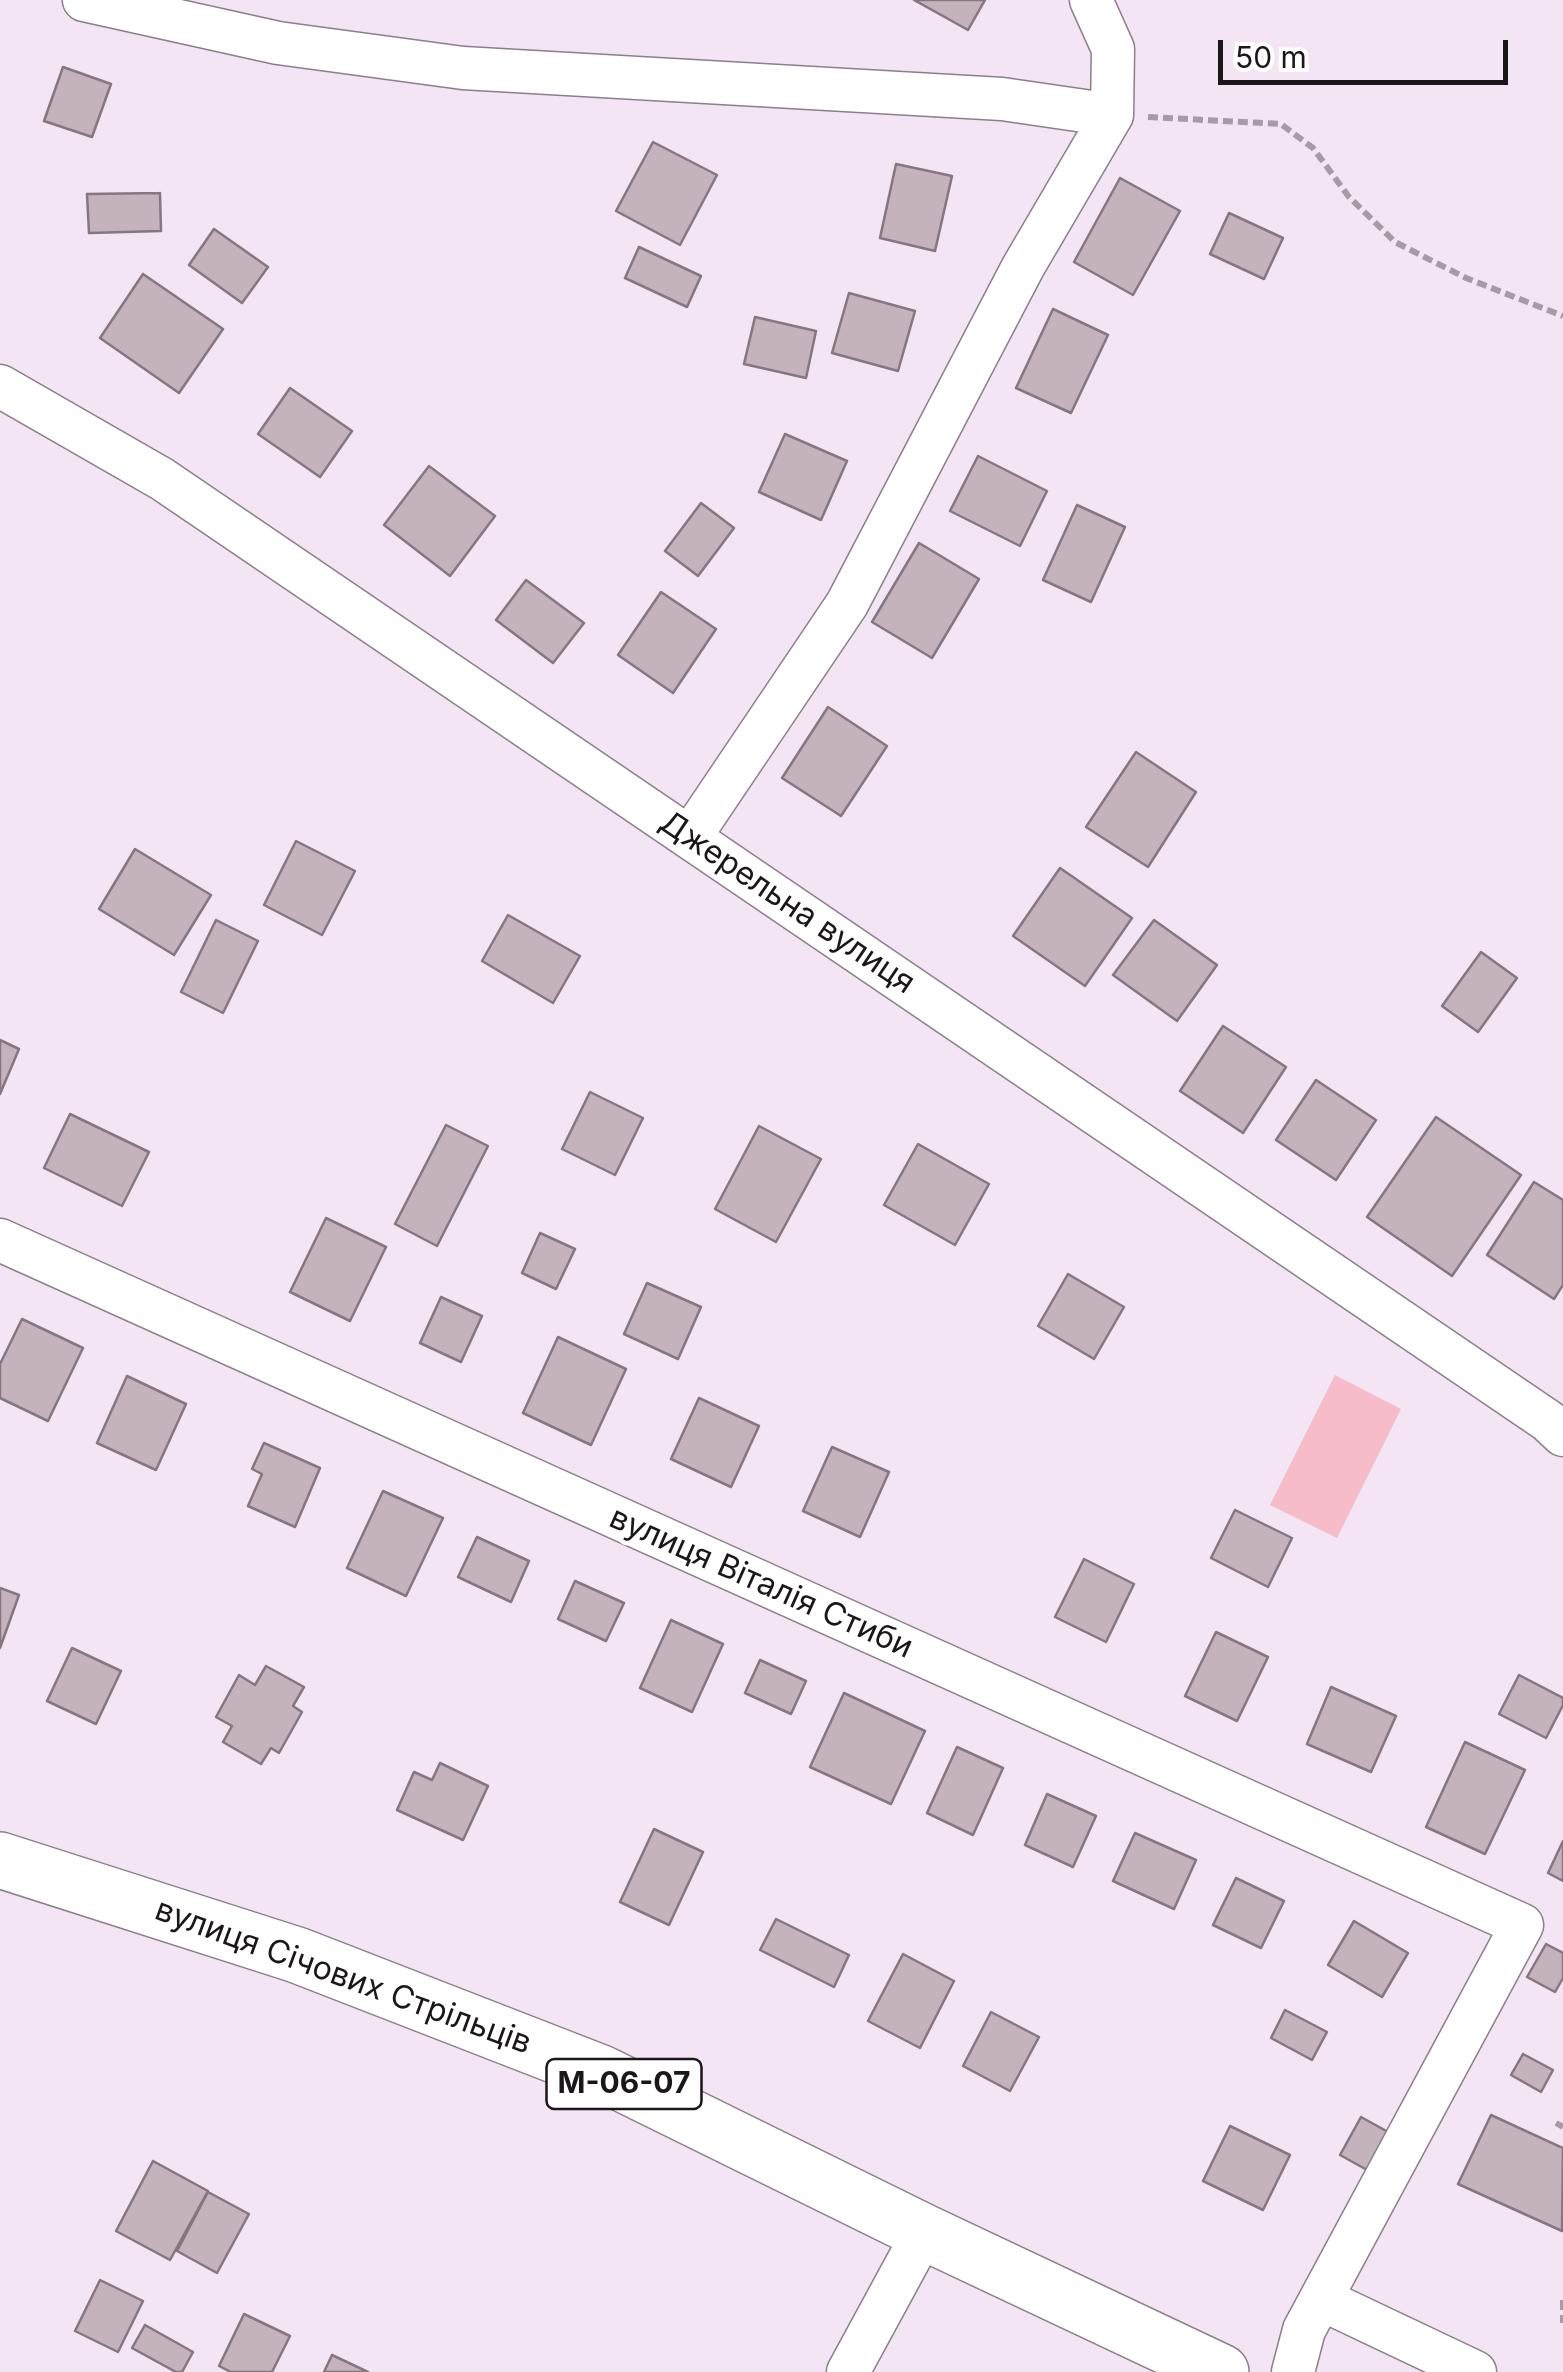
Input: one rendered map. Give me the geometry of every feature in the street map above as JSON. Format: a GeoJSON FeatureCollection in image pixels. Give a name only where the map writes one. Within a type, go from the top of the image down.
{"type":"FeatureCollection","features":[{"type":"Feature","properties":{"kind":"main road","name":"вулиця Січових Стрільців"},"geometry":{"type":"LineString","coordinates":[[0,1860],[297,1956],[601,2072],[924,2232],[1221,2372]]}},
{"type":"Feature","properties":{"kind":"street"},"geometry":{"type":"LineString","coordinates":[[84,0],[278,43],[463,68],[1002,98],[1112,115]]}},
{"type":"Feature","properties":{"kind":"street"},"geometry":{"type":"LineString","coordinates":[[690,836],[847,604],[1023,267],[1112,115],[1113,49],[1091,0]]}},
{"type":"Feature","properties":{"kind":"street","name":"Джерельна вулиця"},"geometry":{"type":"LineString","coordinates":[[0,386],[162,479],[1548,1421],[1563,1435]]}},
{"type":"Feature","properties":{"kind":"street","name":"вулиця Віталія Стиби"},"geometry":{"type":"LineString","coordinates":[[0,1240],[1522,1926],[1321,2299]]}},
{"type":"Feature","properties":{"kind":"street"},"geometry":{"type":"LineString","coordinates":[[848,2372],[924,2232]]}},
{"type":"Feature","properties":{"kind":"street"},"geometry":{"type":"LineString","coordinates":[[1292,2372],[1304,2330],[1321,2299],[1475,2372]]}},
{"type":"Feature","properties":{"kind":"path"},"geometry":{"type":"LineString","coordinates":[[1112,115],[1281,124],[1313,148],[1349,197],[1395,242],[1466,278],[1563,316]]}},
{"type":"Feature","properties":{"kind":"path"},"geometry":{"type":"LineString","coordinates":[[1563,2300],[1563,2323]]}},
{"type":"Feature","properties":{"kind":"shaded area"},"geometry":{"type":"Polygon","coordinates":[[[1335,1375],[1401,1409],[1337,1538],[1270,1505],[1335,1375]]]}},
{"type":"Feature","properties":{"kind":"building"},"geometry":{"type":"Polygon","coordinates":[[[914,0],[985,0],[968,30],[914,0]]]}},
{"type":"Feature","properties":{"kind":"building"},"geometry":{"type":"Polygon","coordinates":[[[63,67],[111,84],[92,137],[44,121],[63,67]]]}},
{"type":"Feature","properties":{"kind":"building"},"geometry":{"type":"Polygon","coordinates":[[[653,142],[717,175],[680,245],[616,211],[653,142]]]}},
{"type":"Feature","properties":{"kind":"building"},"geometry":{"type":"Polygon","coordinates":[[[896,164],[952,176],[935,251],[880,238],[896,164]]]}},
{"type":"Feature","properties":{"kind":"building"},"geometry":{"type":"Polygon","coordinates":[[[1120,178],[1180,211],[1133,295],[1074,262],[1120,178]]]}},
{"type":"Feature","properties":{"kind":"building"},"geometry":{"type":"Polygon","coordinates":[[[160,193],[161,231],[89,233],[87,194],[160,193]]]}},
{"type":"Feature","properties":{"kind":"building"},"geometry":{"type":"Polygon","coordinates":[[[1229,213],[1283,238],[1264,279],[1210,254],[1229,213]]]}},
{"type":"Feature","properties":{"kind":"building"},"geometry":{"type":"Polygon","coordinates":[[[214,229],[268,267],[242,303],[189,265],[214,229]]]}},
{"type":"Feature","properties":{"kind":"building"},"geometry":{"type":"Polygon","coordinates":[[[639,247],[701,276],[687,307],[625,278],[639,247]]]}},
{"type":"Feature","properties":{"kind":"building"},"geometry":{"type":"Polygon","coordinates":[[[143,274],[223,329],[179,393],[100,338],[143,274]]]}},
{"type":"Feature","properties":{"kind":"building"},"geometry":{"type":"Polygon","coordinates":[[[849,293],[915,311],[898,371],[832,353],[849,293]]]}},
{"type":"Feature","properties":{"kind":"building"},"geometry":{"type":"Polygon","coordinates":[[[1053,309],[1108,335],[1071,413],[1016,388],[1053,309]]]}},
{"type":"Feature","properties":{"kind":"building"},"geometry":{"type":"Polygon","coordinates":[[[755,317],[816,331],[806,378],[744,364],[755,317]]]}},
{"type":"Feature","properties":{"kind":"building"},"geometry":{"type":"Polygon","coordinates":[[[290,388],[352,431],[320,477],[258,434],[290,388]]]}},
{"type":"Feature","properties":{"kind":"building"},"geometry":{"type":"Polygon","coordinates":[[[785,434],[847,461],[821,520],[759,492],[785,434]]]}},
{"type":"Feature","properties":{"kind":"building"},"geometry":{"type":"Polygon","coordinates":[[[978,456],[1047,491],[1020,546],[950,511],[978,456]]]}},
{"type":"Feature","properties":{"kind":"building"},"geometry":{"type":"Polygon","coordinates":[[[429,466],[495,516],[450,576],[384,525],[429,466]]]}},
{"type":"Feature","properties":{"kind":"building"},"geometry":{"type":"Polygon","coordinates":[[[701,503],[734,528],[698,576],[665,551],[701,503]]]}},
{"type":"Feature","properties":{"kind":"building"},"geometry":{"type":"Polygon","coordinates":[[[1077,505],[1125,527],[1091,602],[1043,580],[1077,505]]]}},
{"type":"Feature","properties":{"kind":"building"},"geometry":{"type":"Polygon","coordinates":[[[919,543],[979,579],[932,658],[872,622],[919,543]]]}},
{"type":"Feature","properties":{"kind":"building"},"geometry":{"type":"Polygon","coordinates":[[[526,580],[584,623],[553,663],[496,620],[526,580]]]}},
{"type":"Feature","properties":{"kind":"building"},"geometry":{"type":"Polygon","coordinates":[[[661,592],[716,629],[673,693],[618,655],[661,592]]]}},
{"type":"Feature","properties":{"kind":"building"},"geometry":{"type":"Polygon","coordinates":[[[828,707],[887,746],[841,816],[782,778],[828,707]]]}},
{"type":"Feature","properties":{"kind":"building"},"geometry":{"type":"Polygon","coordinates":[[[1136,752],[1196,792],[1148,867],[1086,827],[1136,752]]]}},
{"type":"Feature","properties":{"kind":"building"},"geometry":{"type":"Polygon","coordinates":[[[296,841],[355,871],[322,935],[264,905],[296,841]]]}},
{"type":"Feature","properties":{"kind":"building"},"geometry":{"type":"Polygon","coordinates":[[[135,849],[211,895],[174,955],[99,909],[135,849]]]}},
{"type":"Feature","properties":{"kind":"building"},"geometry":{"type":"Polygon","coordinates":[[[1060,868],[1132,918],[1085,986],[1013,936],[1060,868]]]}},
{"type":"Feature","properties":{"kind":"building"},"geometry":{"type":"Polygon","coordinates":[[[508,915],[580,956],[553,1003],[482,961],[508,915]]]}},
{"type":"Feature","properties":{"kind":"building"},"geometry":{"type":"Polygon","coordinates":[[[216,920],[258,941],[223,1013],[181,992],[216,920]]]}},
{"type":"Feature","properties":{"kind":"building"},"geometry":{"type":"Polygon","coordinates":[[[1154,920],[1217,965],[1177,1021],[1113,975],[1154,920]]]}},
{"type":"Feature","properties":{"kind":"building"},"geometry":{"type":"Polygon","coordinates":[[[1481,952],[1517,978],[1478,1032],[1442,1006],[1481,952]]]}},
{"type":"Feature","properties":{"kind":"building"},"geometry":{"type":"Polygon","coordinates":[[[1223,1026],[1286,1067],[1243,1133],[1180,1091],[1223,1026]]]}},
{"type":"Feature","properties":{"kind":"building"},"geometry":{"type":"Polygon","coordinates":[[[0,1040],[19,1049],[0,1094],[0,1040]]]}},
{"type":"Feature","properties":{"kind":"building"},"geometry":{"type":"Polygon","coordinates":[[[1316,1080],[1376,1120],[1336,1180],[1276,1140],[1316,1080]]]}},
{"type":"Feature","properties":{"kind":"building"},"geometry":{"type":"Polygon","coordinates":[[[590,1092],[643,1118],[615,1175],[562,1149],[590,1092]]]}},
{"type":"Feature","properties":{"kind":"building"},"geometry":{"type":"Polygon","coordinates":[[[70,1114],[149,1152],[122,1206],[44,1168],[70,1114]]]}},
{"type":"Feature","properties":{"kind":"building"},"geometry":{"type":"Polygon","coordinates":[[[1436,1117],[1521,1175],[1452,1276],[1367,1217],[1436,1117]]]}},
{"type":"Feature","properties":{"kind":"building"},"geometry":{"type":"Polygon","coordinates":[[[446,1125],[488,1146],[437,1246],[395,1224],[446,1125]]]}},
{"type":"Feature","properties":{"kind":"building"},"geometry":{"type":"Polygon","coordinates":[[[759,1126],[821,1159],[776,1242],[715,1209],[759,1126]]]}},
{"type":"Feature","properties":{"kind":"building"},"geometry":{"type":"Polygon","coordinates":[[[918,1144],[989,1184],[955,1245],[884,1205],[918,1144]]]}},
{"type":"Feature","properties":{"kind":"building"},"geometry":{"type":"Polygon","coordinates":[[[1534,1182],[1563,1200],[1563,1285],[1554,1299],[1487,1255],[1534,1182]]]}},
{"type":"Feature","properties":{"kind":"building"},"geometry":{"type":"Polygon","coordinates":[[[326,1218],[386,1247],[350,1321],[290,1292],[326,1218]]]}},
{"type":"Feature","properties":{"kind":"building"},"geometry":{"type":"Polygon","coordinates":[[[540,1233],[575,1249],[556,1289],[522,1273],[540,1233]]]}},
{"type":"Feature","properties":{"kind":"building"},"geometry":{"type":"Polygon","coordinates":[[[1068,1274],[1124,1307],[1094,1359],[1038,1326],[1068,1274]]]}},
{"type":"Feature","properties":{"kind":"building"},"geometry":{"type":"Polygon","coordinates":[[[647,1283],[701,1307],[678,1359],[624,1334],[647,1283]]]}},
{"type":"Feature","properties":{"kind":"building"},"geometry":{"type":"Polygon","coordinates":[[[441,1297],[482,1316],[461,1362],[420,1343],[441,1297]]]}},
{"type":"Feature","properties":{"kind":"building"},"geometry":{"type":"Polygon","coordinates":[[[22,1319],[83,1348],[48,1421],[0,1398],[0,1364],[22,1319]]]}},
{"type":"Feature","properties":{"kind":"building"},"geometry":{"type":"Polygon","coordinates":[[[558,1337],[626,1369],[591,1445],[523,1413],[558,1337]]]}},
{"type":"Feature","properties":{"kind":"building"},"geometry":{"type":"Polygon","coordinates":[[[127,1376],[186,1404],[156,1470],[97,1443],[127,1376]]]}},
{"type":"Feature","properties":{"kind":"building"},"geometry":{"type":"Polygon","coordinates":[[[699,1398],[759,1426],[731,1487],[671,1459],[699,1398]]]}},
{"type":"Feature","properties":{"kind":"building"},"geometry":{"type":"Polygon","coordinates":[[[264,1443],[320,1468],[295,1527],[248,1506],[262,1474],[252,1469],[264,1443]]]}},
{"type":"Feature","properties":{"kind":"building"},"geometry":{"type":"Polygon","coordinates":[[[832,1447],[889,1472],[860,1537],[803,1511],[832,1447]]]}},
{"type":"Feature","properties":{"kind":"building"},"geometry":{"type":"Polygon","coordinates":[[[383,1491],[443,1518],[406,1596],[347,1568],[383,1491]]]}},
{"type":"Feature","properties":{"kind":"building"},"geometry":{"type":"Polygon","coordinates":[[[1235,1510],[1292,1538],[1268,1587],[1211,1558],[1235,1510]]]}},
{"type":"Feature","properties":{"kind":"building"},"geometry":{"type":"Polygon","coordinates":[[[477,1537],[529,1561],[511,1602],[458,1577],[477,1537]]]}},
{"type":"Feature","properties":{"kind":"building"},"geometry":{"type":"Polygon","coordinates":[[[1084,1559],[1134,1584],[1106,1642],[1055,1617],[1084,1559]]]}},
{"type":"Feature","properties":{"kind":"building"},"geometry":{"type":"Polygon","coordinates":[[[575,1581],[624,1603],[606,1641],[558,1619],[575,1581]]]}},
{"type":"Feature","properties":{"kind":"building"},"geometry":{"type":"Polygon","coordinates":[[[0,1588],[19,1595],[0,1648],[0,1588]]]}},
{"type":"Feature","properties":{"kind":"building"},"geometry":{"type":"Polygon","coordinates":[[[671,1620],[723,1644],[692,1712],[640,1688],[671,1620]]]}},
{"type":"Feature","properties":{"kind":"building"},"geometry":{"type":"Polygon","coordinates":[[[1216,1632],[1268,1657],[1237,1721],[1185,1696],[1216,1632]]]}},
{"type":"Feature","properties":{"kind":"building"},"geometry":{"type":"Polygon","coordinates":[[[72,1648],[121,1671],[96,1724],[47,1701],[72,1648]]]}},
{"type":"Feature","properties":{"kind":"building"},"geometry":{"type":"Polygon","coordinates":[[[760,1660],[806,1681],[791,1714],[745,1693],[760,1660]]]}},
{"type":"Feature","properties":{"kind":"building"},"geometry":{"type":"Polygon","coordinates":[[[266,1666],[304,1687],[293,1706],[302,1712],[279,1753],[271,1748],[261,1764],[223,1742],[232,1726],[216,1717],[239,1675],[255,1685],[266,1666]]]}},
{"type":"Feature","properties":{"kind":"building"},"geometry":{"type":"Polygon","coordinates":[[[1519,1675],[1563,1698],[1546,1738],[1499,1714],[1519,1675]]]}},
{"type":"Feature","properties":{"kind":"building"},"geometry":{"type":"Polygon","coordinates":[[[1331,1687],[1396,1716],[1371,1772],[1307,1744],[1331,1687]]]}},
{"type":"Feature","properties":{"kind":"building"},"geometry":{"type":"Polygon","coordinates":[[[844,1693],[925,1731],[891,1804],[810,1767],[844,1693]]]}},
{"type":"Feature","properties":{"kind":"building"},"geometry":{"type":"Polygon","coordinates":[[[1465,1742],[1525,1770],[1485,1854],[1426,1827],[1465,1742]]]}},
{"type":"Feature","properties":{"kind":"building"},"geometry":{"type":"Polygon","coordinates":[[[957,1747],[1003,1768],[973,1835],[927,1813],[957,1747]]]}},
{"type":"Feature","properties":{"kind":"building"},"geometry":{"type":"Polygon","coordinates":[[[440,1763],[488,1786],[463,1840],[397,1810],[414,1772],[432,1780],[440,1763]]]}},
{"type":"Feature","properties":{"kind":"building"},"geometry":{"type":"Polygon","coordinates":[[[1047,1794],[1096,1816],[1073,1867],[1025,1845],[1047,1794]]]}},
{"type":"Feature","properties":{"kind":"building"},"geometry":{"type":"Polygon","coordinates":[[[654,1829],[703,1852],[669,1925],[620,1902],[654,1829]]]}},
{"type":"Feature","properties":{"kind":"building"},"geometry":{"type":"Polygon","coordinates":[[[1135,1833],[1196,1860],[1174,1909],[1113,1881],[1135,1833]]]}},
{"type":"Feature","properties":{"kind":"building"},"geometry":{"type":"Polygon","coordinates":[[[1563,1841],[1563,1881],[1548,1873],[1563,1841]]]}},
{"type":"Feature","properties":{"kind":"building"},"geometry":{"type":"Polygon","coordinates":[[[1236,1878],[1284,1901],[1261,1948],[1213,1925],[1236,1878]]]}},
{"type":"Feature","properties":{"kind":"building"},"geometry":{"type":"Polygon","coordinates":[[[776,1919],[849,1955],[834,1987],[760,1950],[776,1919]]]}},
{"type":"Feature","properties":{"kind":"building"},"geometry":{"type":"Polygon","coordinates":[[[1354,1921],[1408,1953],[1382,1997],[1328,1965],[1354,1921]]]}},
{"type":"Feature","properties":{"kind":"building"},"geometry":{"type":"Polygon","coordinates":[[[1546,1944],[1563,1953],[1563,1978],[1555,1992],[1527,1977],[1546,1944]]]}},
{"type":"Feature","properties":{"kind":"building"},"geometry":{"type":"Polygon","coordinates":[[[903,1954],[954,1981],[920,2048],[868,2021],[903,1954]]]}},
{"type":"Feature","properties":{"kind":"building"},"geometry":{"type":"Polygon","coordinates":[[[1285,2010],[1327,2032],[1312,2060],[1271,2038],[1285,2010]]]}},
{"type":"Feature","properties":{"kind":"building"},"geometry":{"type":"Polygon","coordinates":[[[991,2012],[1039,2037],[1010,2091],[963,2066],[991,2012]]]}},
{"type":"Feature","properties":{"kind":"building"},"geometry":{"type":"Polygon","coordinates":[[[1523,2054],[1553,2070],[1541,2092],[1511,2075],[1523,2054]]]}},
{"type":"Feature","properties":{"kind":"building"},"geometry":{"type":"Polygon","coordinates":[[[1491,2115],[1563,2148],[1562,2231],[1458,2184],[1491,2115]]]}},
{"type":"Feature","properties":{"kind":"building"},"geometry":{"type":"Polygon","coordinates":[[[1361,2117],[1399,2138],[1378,2176],[1340,2155],[1361,2117]]]}},
{"type":"Feature","properties":{"kind":"building"},"geometry":{"type":"Polygon","coordinates":[[[1230,2126],[1290,2155],[1263,2210],[1203,2181],[1230,2126]]]}},
{"type":"Feature","properties":{"kind":"building"},"geometry":{"type":"Polygon","coordinates":[[[153,2161],[208,2191],[170,2260],[116,2231],[153,2161]]]}},
{"type":"Feature","properties":{"kind":"building"},"geometry":{"type":"Polygon","coordinates":[[[208,2192],[249,2214],[217,2273],[177,2251],[208,2192]]]}},
{"type":"Feature","properties":{"kind":"building"},"geometry":{"type":"Polygon","coordinates":[[[100,2280],[143,2301],[118,2352],[75,2331],[100,2280]]]}},
{"type":"Feature","properties":{"kind":"building"},"geometry":{"type":"Polygon","coordinates":[[[244,2314],[290,2336],[272,2372],[231,2372],[219,2366],[244,2314]]]}},
{"type":"Feature","properties":{"kind":"building"},"geometry":{"type":"Polygon","coordinates":[[[145,2325],[193,2352],[182,2372],[132,2348],[145,2325]]]}},
{"type":"Feature","properties":{"kind":"building"},"geometry":{"type":"Polygon","coordinates":[[[332,2355],[368,2372],[324,2372],[332,2355]]]}}]}
